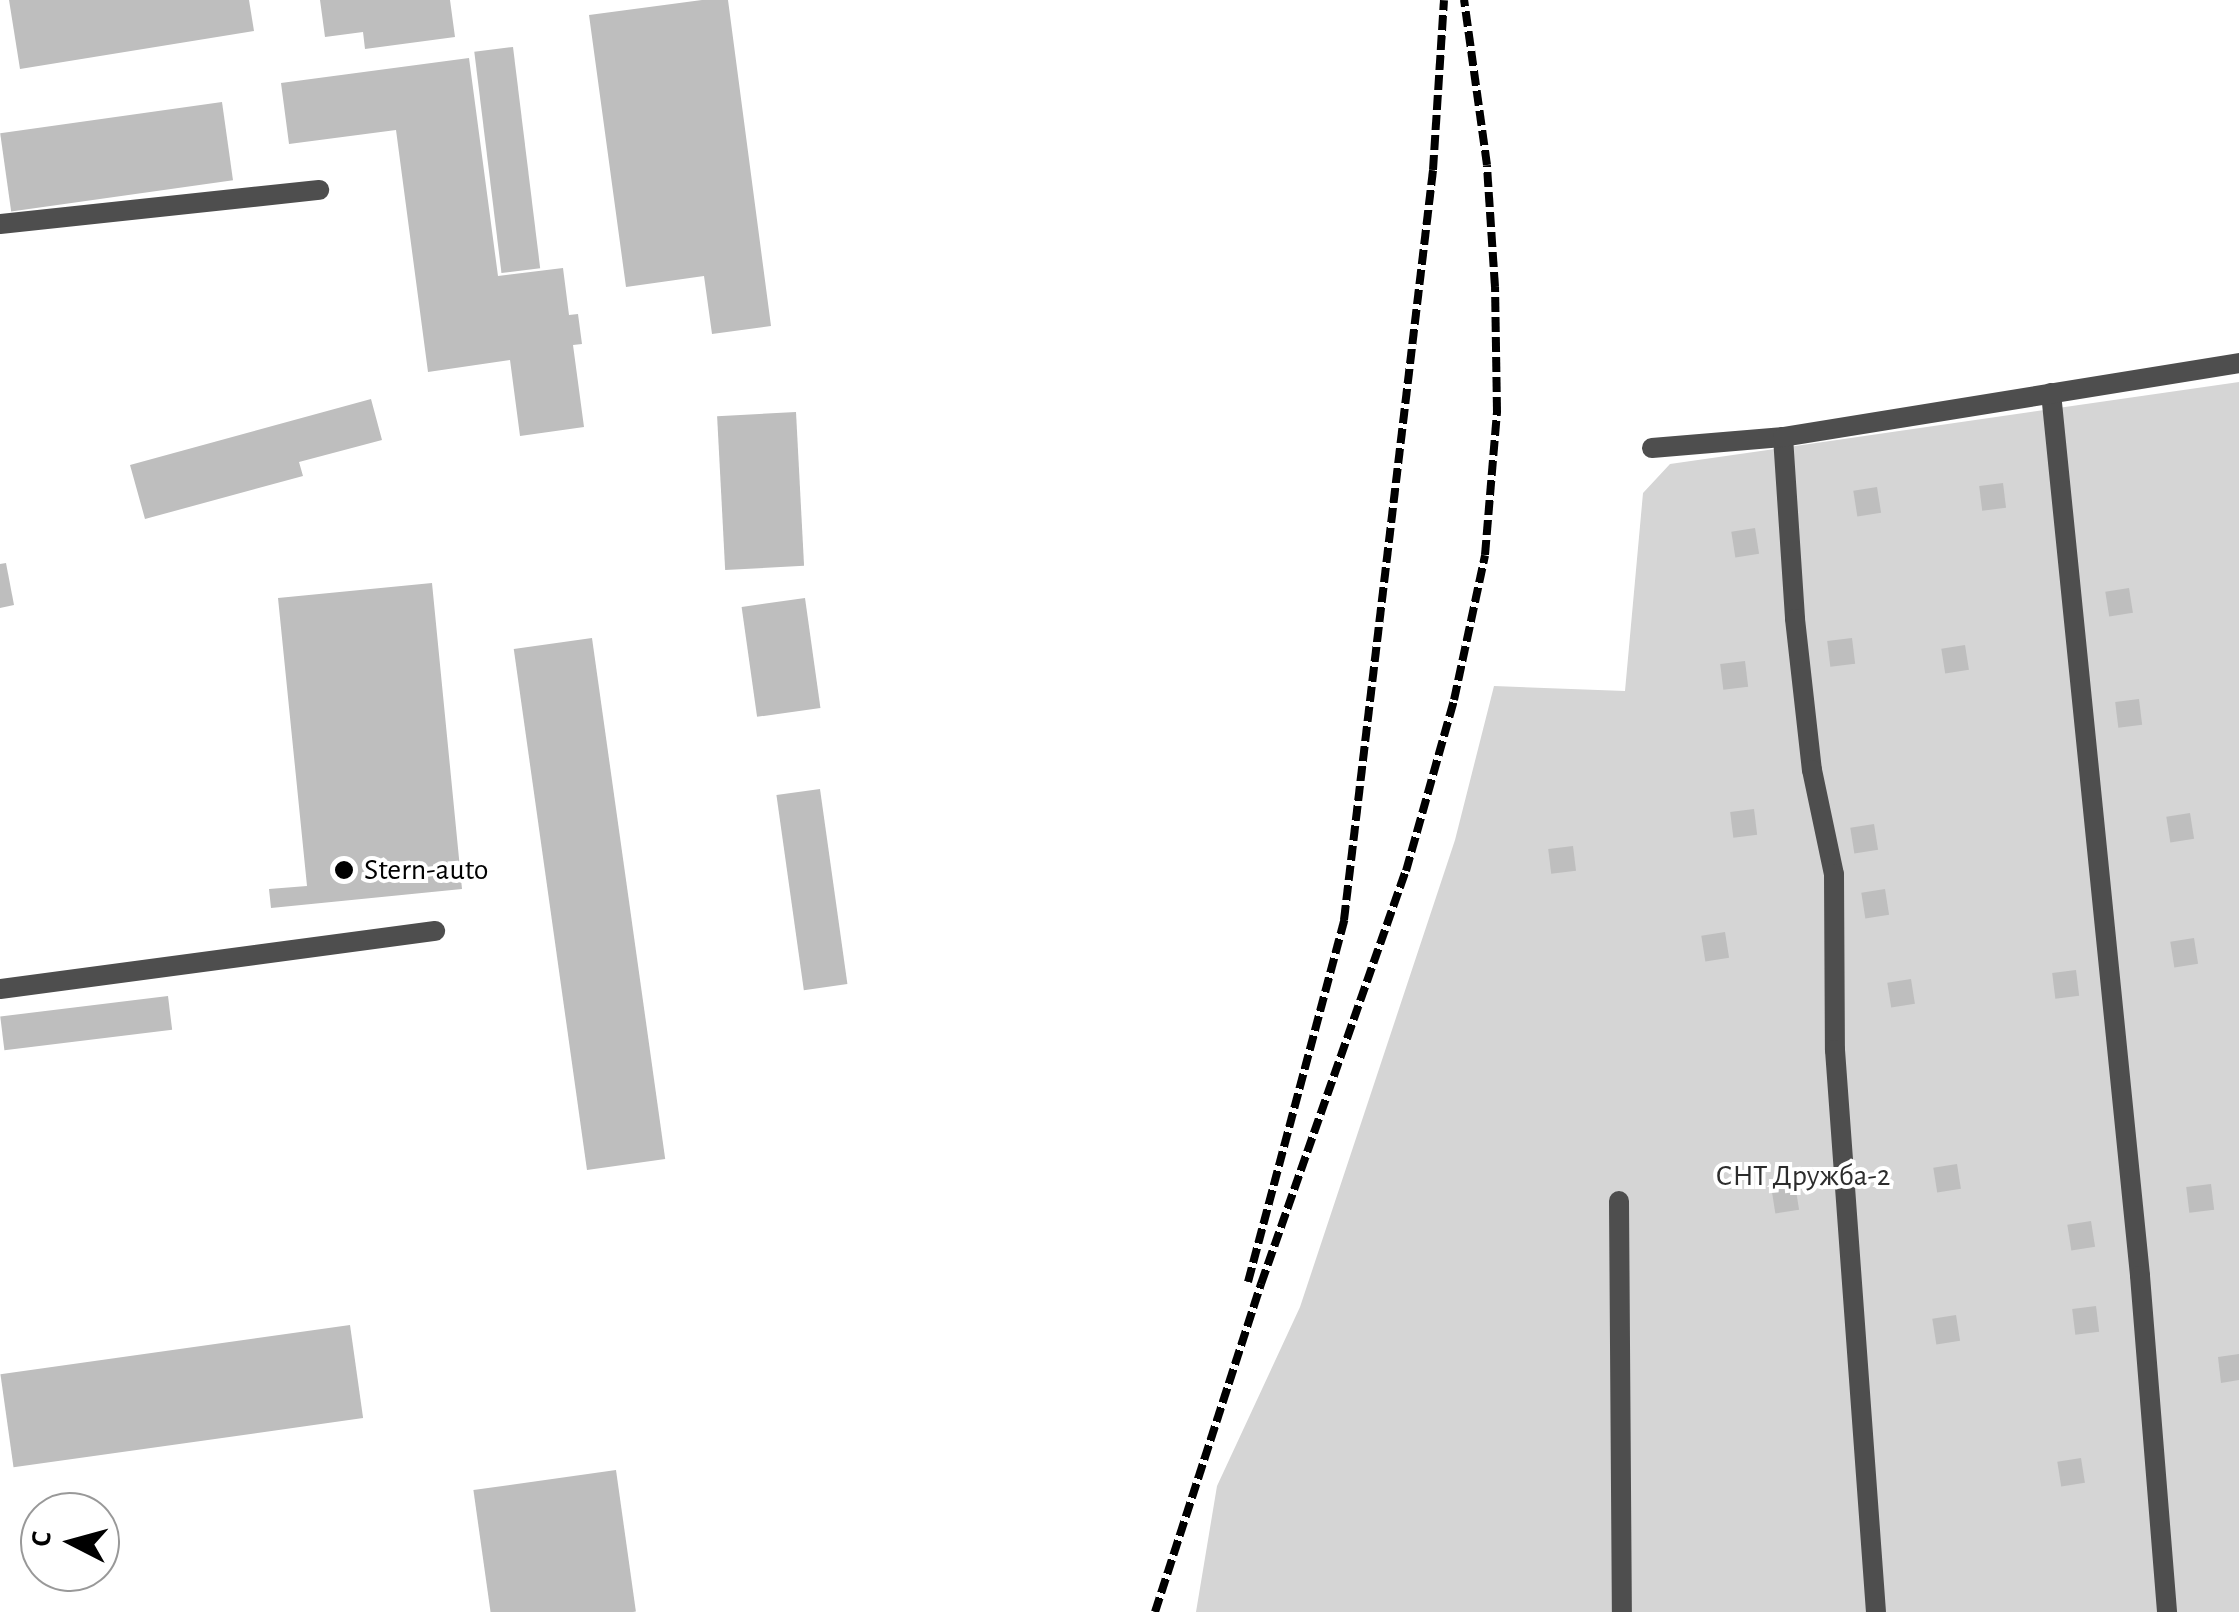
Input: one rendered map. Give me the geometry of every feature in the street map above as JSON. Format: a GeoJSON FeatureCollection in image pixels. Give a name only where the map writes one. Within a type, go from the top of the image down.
{"type":"FeatureCollection","features":[{"type":"Feature","properties":{"kind":"lane"},"geometry":{"type":"LineString","coordinates":[[0,224],[318,190]]}},
{"type":"Feature","properties":{"kind":"lane"},"geometry":{"type":"LineString","coordinates":[[1652,448],[1783,437],[2239,364]]}},
{"type":"Feature","properties":{"kind":"lane"},"geometry":{"type":"LineString","coordinates":[[2051,393],[2140,1276],[2168,1612]]}},
{"type":"Feature","properties":{"kind":"lane"},"geometry":{"type":"LineString","coordinates":[[1783,437],[1795,619],[1812,770],[1834,874],[1835,1050],[1876,1612]]}},
{"type":"Feature","properties":{"kind":"lane"},"geometry":{"type":"LineString","coordinates":[[0,989],[436,931]]}},
{"type":"Feature","properties":{"kind":"lane"},"geometry":{"type":"LineString","coordinates":[[1619,1201],[1622,1612]]}},
{"type":"Feature","properties":{"kind":"green space","name":"СНТ Дружба-2"},"geometry":{"type":"Polygon","coordinates":[[[2239,382],[2239,1612],[1196,1612],[1217,1486],[1300,1307],[1455,840],[1494,686],[1625,691],[1643,493],[1670,464],[2239,382]]]}},
{"type":"Feature","properties":{"kind":"building"},"geometry":{"type":"Polygon","coordinates":[[[9,0],[249,0],[254,31],[20,69],[9,0]]]}},
{"type":"Feature","properties":{"kind":"building"},"geometry":{"type":"Polygon","coordinates":[[[320,0],[450,0],[455,37],[365,49],[363,32],[325,37],[320,0]]]}},
{"type":"Feature","properties":{"kind":"building"},"geometry":{"type":"Polygon","coordinates":[[[728,0],[771,326],[712,334],[704,276],[626,287],[589,15],[728,0]]]}},
{"type":"Feature","properties":{"kind":"building"},"geometry":{"type":"Polygon","coordinates":[[[513,47],[540,268],[501,273],[474,52],[513,47]]]}},
{"type":"Feature","properties":{"kind":"building"},"geometry":{"type":"Polygon","coordinates":[[[469,58],[498,276],[563,268],[569,315],[578,314],[582,344],[573,345],[584,427],[520,436],[510,360],[428,372],[396,130],[289,144],[281,83],[469,58]]]}},
{"type":"Feature","properties":{"kind":"building"},"geometry":{"type":"Polygon","coordinates":[[[222,102],[233,180],[11,211],[0,133],[222,102]]]}},
{"type":"Feature","properties":{"kind":"building"},"geometry":{"type":"Polygon","coordinates":[[[371,399],[382,440],[299,462],[303,476],[145,519],[130,465],[371,399]]]}},
{"type":"Feature","properties":{"kind":"building"},"geometry":{"type":"Polygon","coordinates":[[[796,412],[804,566],[725,570],[717,416],[796,412]]]}},
{"type":"Feature","properties":{"kind":"building"},"geometry":{"type":"Polygon","coordinates":[[[2003,483],[2006,508],[1982,511],[1979,486],[2003,483]]]}},
{"type":"Feature","properties":{"kind":"building"},"geometry":{"type":"Polygon","coordinates":[[[1877,487],[1881,513],[1857,516],[1853,491],[1877,487]]]}},
{"type":"Feature","properties":{"kind":"building"},"geometry":{"type":"Polygon","coordinates":[[[1755,528],[1759,554],[1735,557],[1731,532],[1755,528]]]}},
{"type":"Feature","properties":{"kind":"building"},"geometry":{"type":"Polygon","coordinates":[[[6,563],[14,605],[0,608],[0,564],[6,563]]]}},
{"type":"Feature","properties":{"kind":"building"},"geometry":{"type":"Polygon","coordinates":[[[432,583],[462,889],[271,908],[269,889],[307,886],[278,598],[432,583]]]}},
{"type":"Feature","properties":{"kind":"building"},"geometry":{"type":"Polygon","coordinates":[[[2129,588],[2133,613],[2109,616],[2105,592],[2129,588]]]}},
{"type":"Feature","properties":{"kind":"building"},"geometry":{"type":"Polygon","coordinates":[[[805,598],[820,708],[757,717],[742,607],[805,598]]]}},
{"type":"Feature","properties":{"kind":"building"},"geometry":{"type":"Polygon","coordinates":[[[592,638],[665,1159],[587,1170],[514,649],[592,638]]]}},
{"type":"Feature","properties":{"kind":"building"},"geometry":{"type":"Polygon","coordinates":[[[1852,638],[1855,664],[1830,667],[1827,641],[1852,638]]]}},
{"type":"Feature","properties":{"kind":"building"},"geometry":{"type":"Polygon","coordinates":[[[1965,645],[1969,670],[1945,673],[1941,649],[1965,645]]]}},
{"type":"Feature","properties":{"kind":"building"},"geometry":{"type":"Polygon","coordinates":[[[1745,661],[1748,687],[1723,690],[1720,664],[1745,661]]]}},
{"type":"Feature","properties":{"kind":"building"},"geometry":{"type":"Polygon","coordinates":[[[2139,699],[2142,725],[2118,728],[2115,702],[2139,699]]]}},
{"type":"Feature","properties":{"kind":"building"},"geometry":{"type":"Polygon","coordinates":[[[820,789],[847,984],[804,990],[776,795],[820,789]]]}},
{"type":"Feature","properties":{"kind":"building"},"geometry":{"type":"Polygon","coordinates":[[[1754,809],[1757,835],[1733,838],[1730,812],[1754,809]]]}},
{"type":"Feature","properties":{"kind":"building"},"geometry":{"type":"Polygon","coordinates":[[[2190,813],[2194,839],[2170,842],[2166,817],[2190,813]]]}},
{"type":"Feature","properties":{"kind":"building"},"geometry":{"type":"Polygon","coordinates":[[[1874,824],[1878,850],[1854,853],[1850,828],[1874,824]]]}},
{"type":"Feature","properties":{"kind":"building"},"geometry":{"type":"Polygon","coordinates":[[[1573,846],[1576,871],[1551,874],[1548,849],[1573,846]]]}},
{"type":"Feature","properties":{"kind":"building"},"geometry":{"type":"Polygon","coordinates":[[[1885,889],[1889,915],[1865,918],[1861,893],[1885,889]]]}},
{"type":"Feature","properties":{"kind":"building"},"geometry":{"type":"Polygon","coordinates":[[[1725,932],[1729,958],[1705,961],[1701,936],[1725,932]]]}},
{"type":"Feature","properties":{"kind":"building"},"geometry":{"type":"Polygon","coordinates":[[[2194,938],[2198,964],[2174,967],[2170,942],[2194,938]]]}},
{"type":"Feature","properties":{"kind":"building"},"geometry":{"type":"Polygon","coordinates":[[[2076,970],[2079,996],[2055,999],[2052,973],[2076,970]]]}},
{"type":"Feature","properties":{"kind":"building"},"geometry":{"type":"Polygon","coordinates":[[[1911,979],[1915,1004],[1891,1007],[1887,983],[1911,979]]]}},
{"type":"Feature","properties":{"kind":"building"},"geometry":{"type":"Polygon","coordinates":[[[168,996],[172,1030],[4,1050],[0,1017],[168,996]]]}},
{"type":"Feature","properties":{"kind":"building"},"geometry":{"type":"Polygon","coordinates":[[[1957,1164],[1961,1189],[1937,1192],[1933,1168],[1957,1164]]]}},
{"type":"Feature","properties":{"kind":"building"},"geometry":{"type":"Polygon","coordinates":[[[1795,1184],[1799,1210],[1775,1213],[1771,1188],[1795,1184]]]}},
{"type":"Feature","properties":{"kind":"building"},"geometry":{"type":"Polygon","coordinates":[[[2211,1184],[2214,1210],[2189,1213],[2186,1187],[2211,1184]]]}},
{"type":"Feature","properties":{"kind":"building"},"geometry":{"type":"Polygon","coordinates":[[[2091,1221],[2095,1247],[2071,1250],[2067,1225],[2091,1221]]]}},
{"type":"Feature","properties":{"kind":"building"},"geometry":{"type":"Polygon","coordinates":[[[2096,1306],[2099,1332],[2075,1335],[2072,1309],[2096,1306]]]}},
{"type":"Feature","properties":{"kind":"building"},"geometry":{"type":"Polygon","coordinates":[[[1956,1315],[1960,1341],[1936,1344],[1932,1319],[1956,1315]]]}},
{"type":"Feature","properties":{"kind":"building"},"geometry":{"type":"Polygon","coordinates":[[[350,1325],[363,1418],[14,1467],[0,1374],[350,1325]]]}},
{"type":"Feature","properties":{"kind":"building"},"geometry":{"type":"Polygon","coordinates":[[[2239,1354],[2239,1380],[2221,1383],[2218,1357],[2239,1354]]]}},
{"type":"Feature","properties":{"kind":"building"},"geometry":{"type":"Polygon","coordinates":[[[2081,1458],[2085,1483],[2061,1486],[2057,1462],[2081,1458]]]}},
{"type":"Feature","properties":{"kind":"building"},"geometry":{"type":"Polygon","coordinates":[[[616,1470],[636,1612],[491,1612],[473,1490],[616,1470]]]}},
{"type":"Feature","properties":{"kind":"railway"},"geometry":{"type":"LineString","coordinates":[[1248,1282],[1344,920],[1433,170],[1444,0]]}},
{"type":"Feature","properties":{"kind":"railway"},"geometry":{"type":"LineString","coordinates":[[1155,1612],[1261,1284],[1406,871],[1454,700],[1485,555],[1497,412],[1495,287],[1487,165],[1464,0]]}},
{"type":"Feature","properties":{"kind":"place","name":"Stern-auto"},"geometry":{"type":"Point","coordinates":[344,870]}}]}
